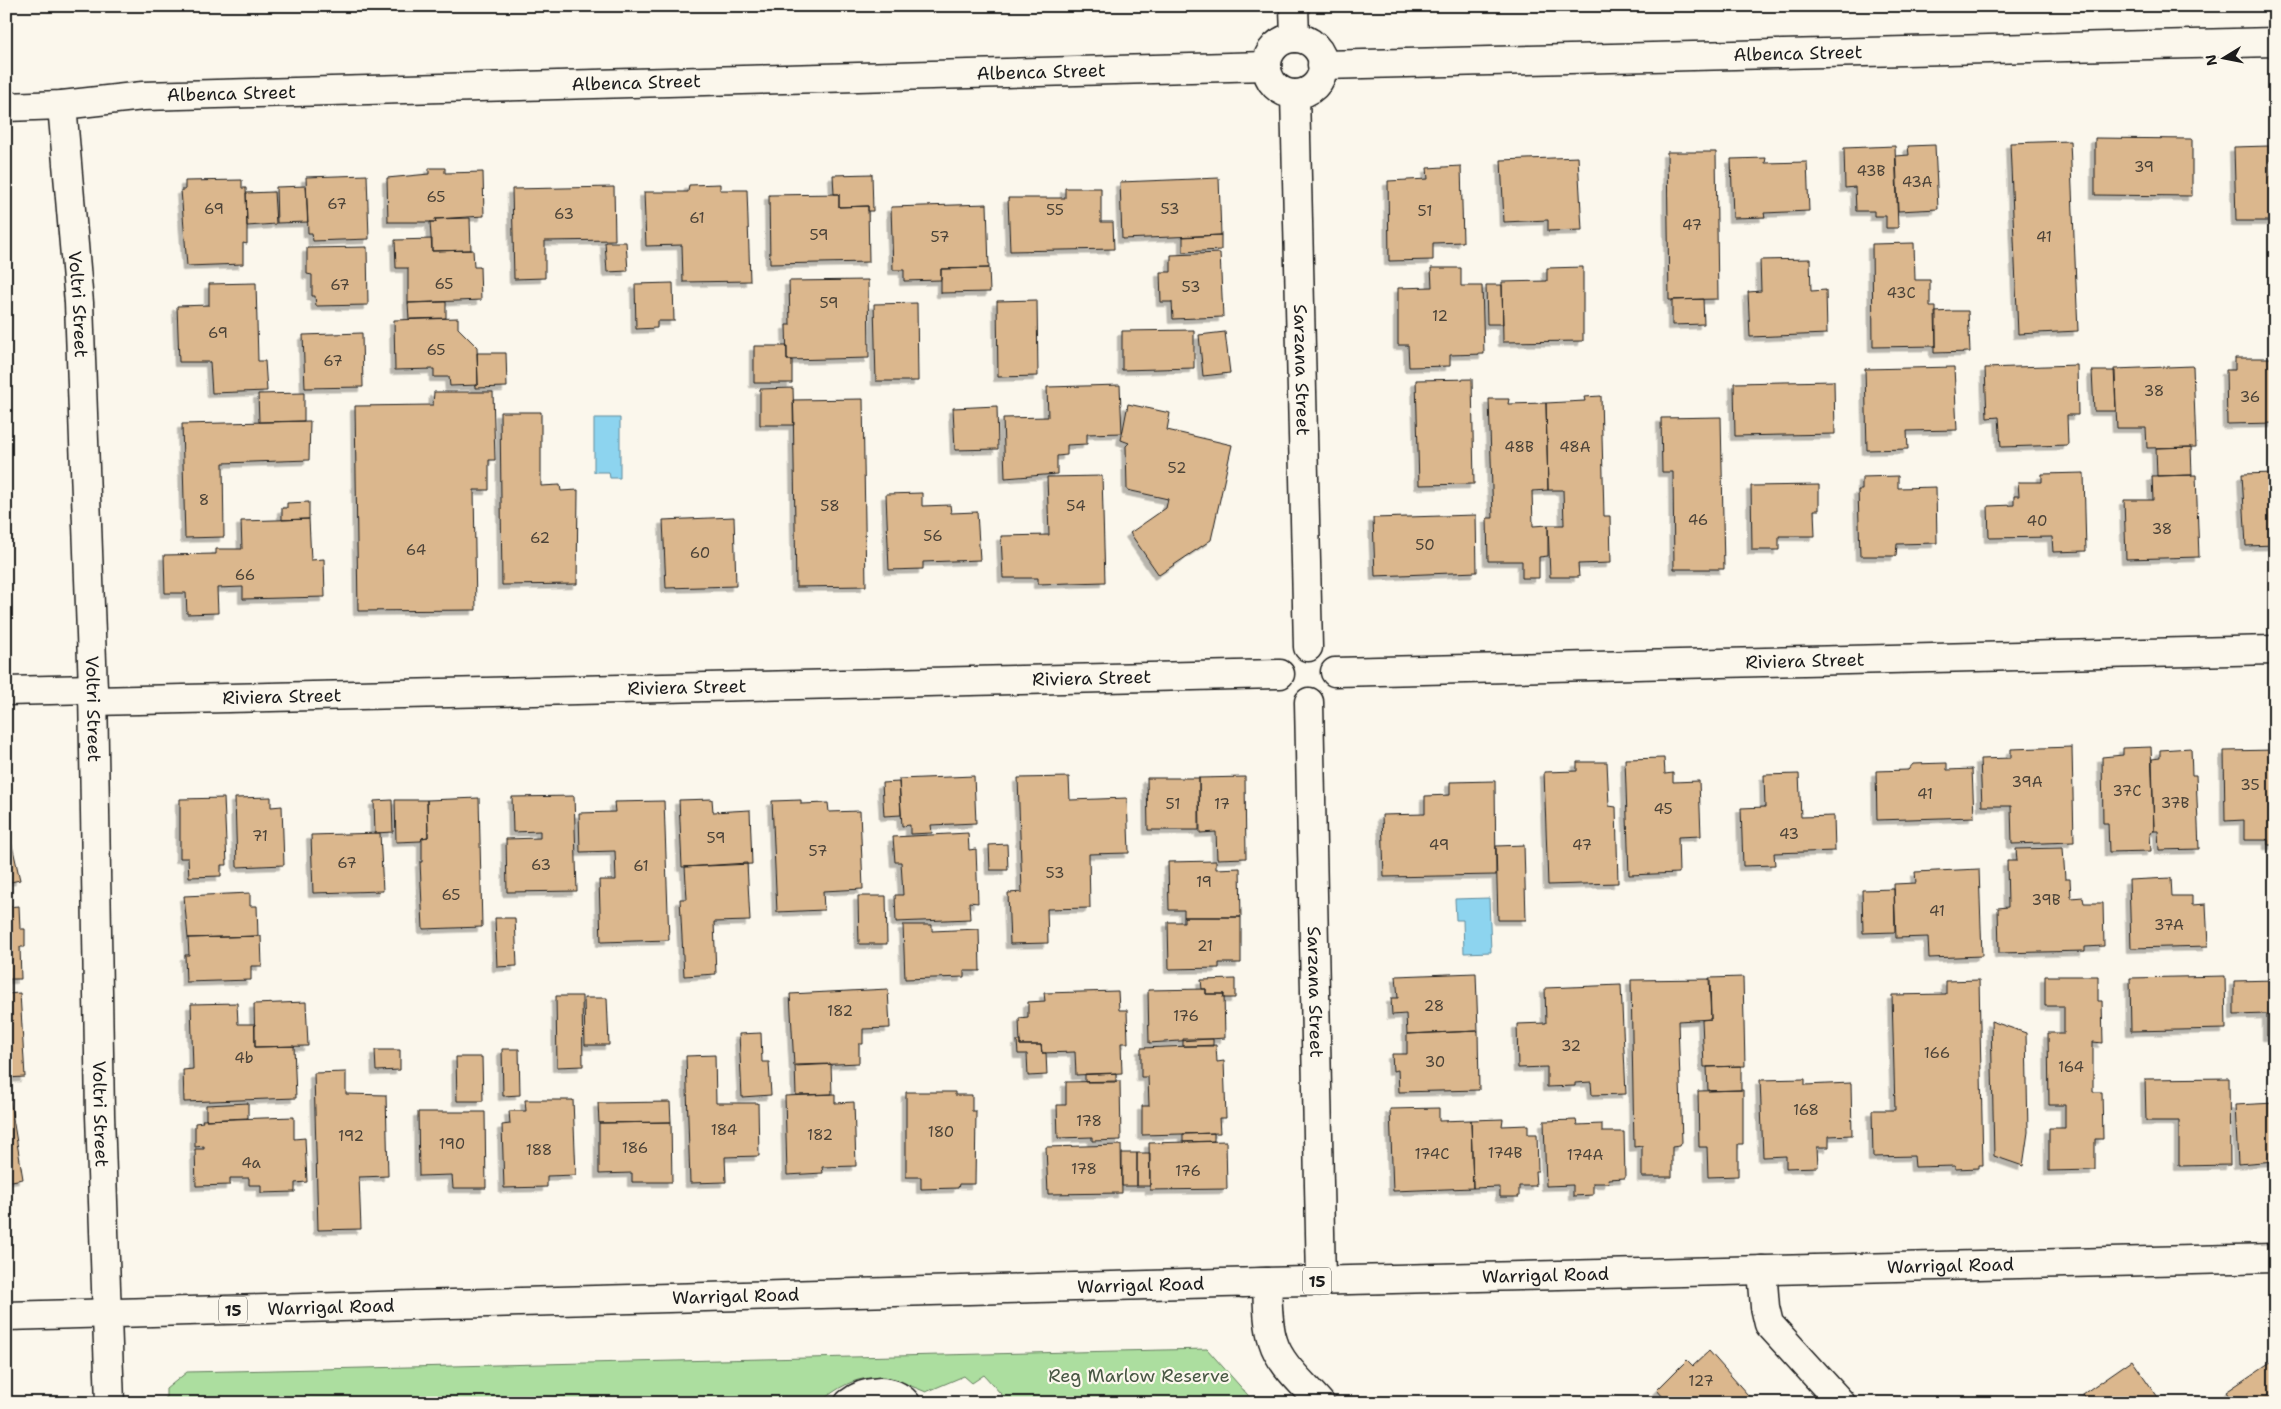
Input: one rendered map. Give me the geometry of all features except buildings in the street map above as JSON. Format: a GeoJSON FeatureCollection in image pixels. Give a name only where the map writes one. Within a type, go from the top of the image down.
{"type":"FeatureCollection","features":[{"type":"Feature","properties":{"kind":"main road"},"geometry":{"type":"LineString","coordinates":[[1294,6],[1295,38]]}},
{"type":"Feature","properties":{"kind":"main road"},"geometry":{"type":"LineString","coordinates":[[1295,38],[1311,43],[1321,56],[1322,65],[1319,79],[1315,85],[1309,90],[1295,94],[1288,93],[1275,85],[1268,73],[1267,66],[1270,52],[1275,46],[1280,41],[1295,38]]}},
{"type":"Feature","properties":{"kind":"main road","name":"Albenca Street"},"geometry":{"type":"LineString","coordinates":[[1322,65],[2275,42]]}},
{"type":"Feature","properties":{"kind":"main road","name":"Albenca Street"},"geometry":{"type":"LineString","coordinates":[[6,107],[62,105],[143,96],[1267,66]]}},
{"type":"Feature","properties":{"kind":"main road","name":"Sarzana Street"},"geometry":{"type":"LineString","coordinates":[[1295,94],[1308,646]]}},
{"type":"Feature","properties":{"kind":"main road","name":"Voltri Street"},"geometry":{"type":"LineString","coordinates":[[62,105],[79,303],[93,695],[100,1114],[110,1403]]}},
{"type":"Feature","properties":{"kind":"main road"},"geometry":{"type":"LineString","coordinates":[[1308,646],[1329,657],[1335,672],[1335,680],[1328,693],[1316,701],[1308,702],[1294,699],[1288,695],[1280,682],[1281,666],[1291,652],[1308,646]]}},
{"type":"Feature","properties":{"kind":"main road","name":"Riviera Street"},"geometry":{"type":"LineString","coordinates":[[1335,672],[2275,650]]}},
{"type":"Feature","properties":{"kind":"main road","name":"Riviera Street"},"geometry":{"type":"LineString","coordinates":[[6,691],[93,695],[1280,674]]}},
{"type":"Feature","properties":{"kind":"main road","name":"Sarzana Street"},"geometry":{"type":"LineString","coordinates":[[1308,702],[1321,1280]]}},
{"type":"Feature","properties":{"kind":"main road","name":"Warrigal Road"},"geometry":{"type":"LineString","coordinates":[[6,1316],[1321,1280],[2275,1258]]}},
{"type":"Feature","properties":{"kind":"main road"},"geometry":{"type":"LineString","coordinates":[[1762,1270],[1765,1307],[1770,1325],[1842,1403]]}},
{"type":"Feature","properties":{"kind":"main road"},"geometry":{"type":"LineString","coordinates":[[1222,1283],[1267,1282],[1270,1332],[1275,1347],[1280,1357],[1320,1403]]}},
{"type":"Feature","properties":{"kind":"main road"},"geometry":{"type":"LineString","coordinates":[[849,1403],[856,1397],[872,1392],[885,1392],[904,1401]]}},
{"type":"Feature","properties":{"kind":"green space","name":"Reg Marlow Reserve"},"geometry":{"type":"Polygon","coordinates":[[[1207,1349],[1255,1403],[1009,1403],[984,1375],[972,1383],[964,1376],[926,1392],[883,1378],[858,1380],[833,1392],[819,1403],[166,1403],[166,1389],[187,1372],[1207,1349]]]}},
{"type":"Feature","properties":{"kind":"water"},"geometry":{"type":"Polygon","coordinates":[[[594,418],[620,418],[620,478],[610,478],[609,472],[594,472],[594,418]]]}},
{"type":"Feature","properties":{"kind":"water"},"geometry":{"type":"Polygon","coordinates":[[[1489,898],[1491,952],[1464,953],[1463,920],[1456,920],[1455,899],[1489,898]]]}}]}
